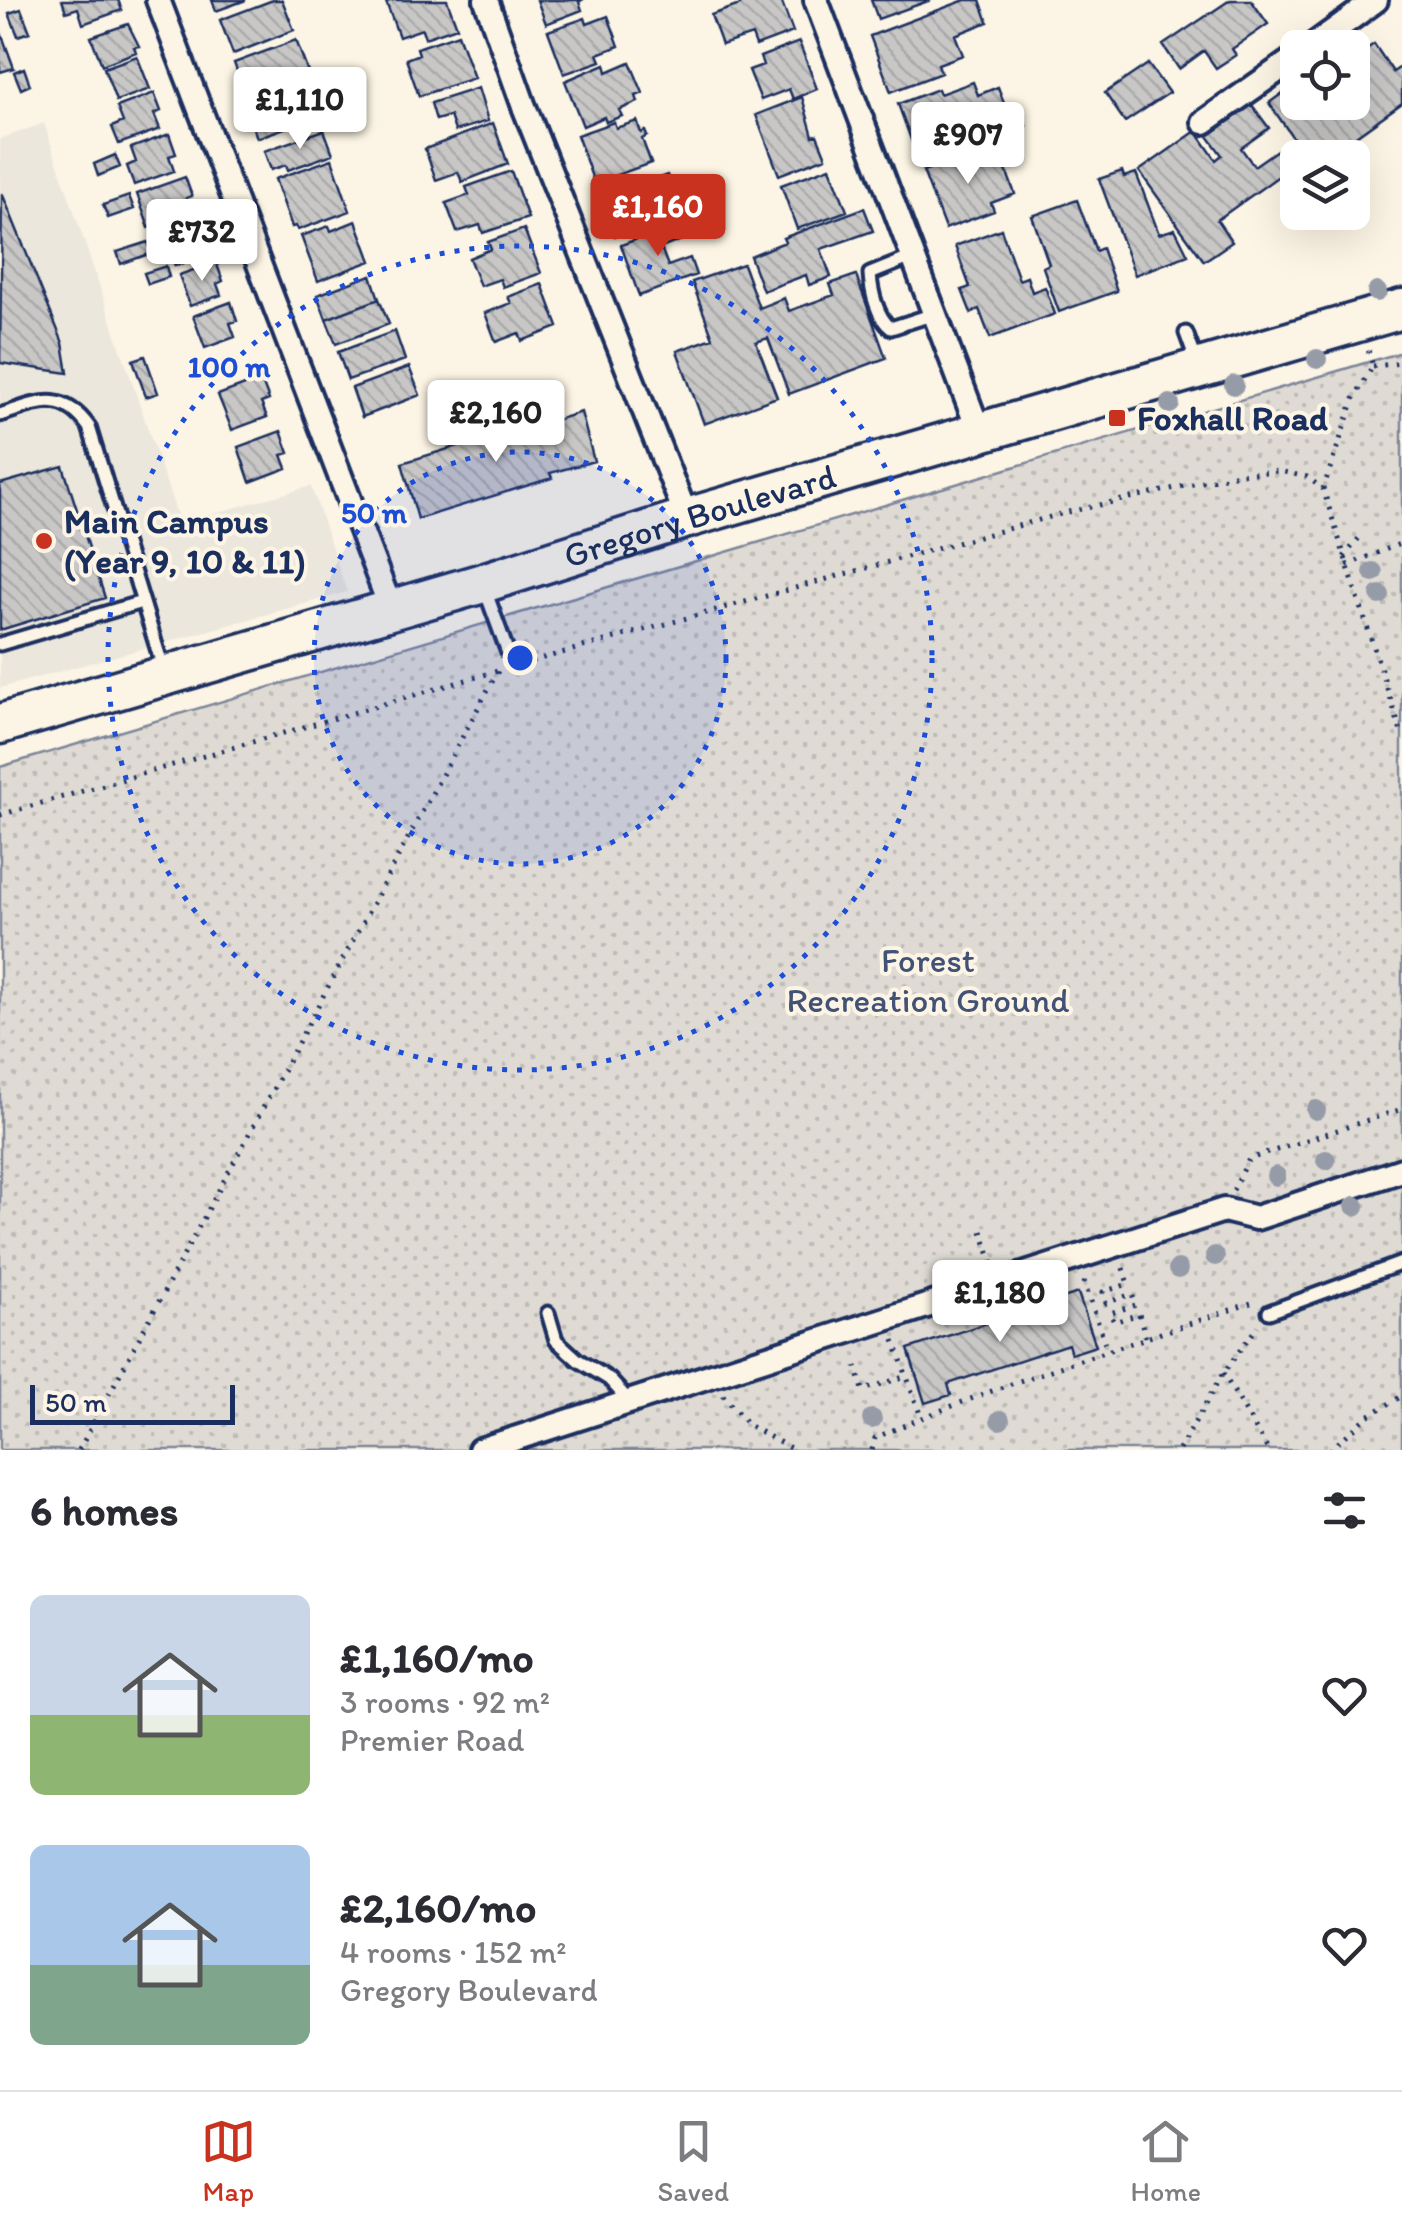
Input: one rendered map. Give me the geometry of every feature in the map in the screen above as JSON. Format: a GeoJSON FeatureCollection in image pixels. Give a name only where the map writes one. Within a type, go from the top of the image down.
{"type":"FeatureCollection","features":[{"type":"Feature","properties":{"kind":"main road","name":"Gregory Boulevard"},"geometry":{"type":"LineString","coordinates":[[0,724],[980,434],[1192,350],[1402,309]]}},
{"type":"Feature","properties":{"kind":"street"},"geometry":{"type":"LineString","coordinates":[[158,0],[391,610]]}},
{"type":"Feature","properties":{"kind":"street"},"geometry":{"type":"LineString","coordinates":[[486,0],[523,104],[687,518]]}},
{"type":"Feature","properties":{"kind":"street"},"geometry":{"type":"LineString","coordinates":[[816,0],[980,434]]}},
{"type":"Feature","properties":{"kind":"street"},"geometry":{"type":"LineString","coordinates":[[1335,30],[1376,0]]}},
{"type":"Feature","properties":{"kind":"street"},"geometry":{"type":"LineString","coordinates":[[1204,122],[1280,69]]}},
{"type":"Feature","properties":{"kind":"street"},"geometry":{"type":"LineString","coordinates":[[480,1450],[1224,1210],[1256,1218],[1402,1170]]}},
{"type":"Feature","properties":{"kind":"lane"},"geometry":{"type":"LineString","coordinates":[[912,257],[870,274],[884,322],[891,328],[934,314]]}},
{"type":"Feature","properties":{"kind":"lane"},"geometry":{"type":"LineString","coordinates":[[0,415],[38,403],[60,402],[77,410],[89,427],[165,675]]}},
{"type":"Feature","properties":{"kind":"lane"},"geometry":{"type":"LineString","coordinates":[[483,583],[508,654]]}},
{"type":"Feature","properties":{"kind":"lane"},"geometry":{"type":"LineString","coordinates":[[0,644],[142,602]]}},
{"type":"Feature","properties":{"kind":"lane"},"geometry":{"type":"LineString","coordinates":[[1269,1312],[1402,1263]]}},
{"type":"Feature","properties":{"kind":"lane"},"geometry":{"type":"LineString","coordinates":[[548,1314],[556,1340],[578,1360],[609,1379],[630,1402]]}},
{"type":"Feature","properties":{"kind":"path"},"geometry":{"type":"LineString","coordinates":[[1322,490],[1354,399],[1373,366],[1402,364]]}},
{"type":"Feature","properties":{"kind":"path"},"geometry":{"type":"LineString","coordinates":[[0,815],[1068,512],[1238,474],[1279,471],[1306,478],[1322,490],[1402,735]]}},
{"type":"Feature","properties":{"kind":"path"},"geometry":{"type":"LineString","coordinates":[[1344,557],[1363,533]]}},
{"type":"Feature","properties":{"kind":"path"},"geometry":{"type":"LineString","coordinates":[[1347,566],[1402,543]]}},
{"type":"Feature","properties":{"kind":"path"},"geometry":{"type":"LineString","coordinates":[[78,1450],[508,654]]}},
{"type":"Feature","properties":{"kind":"path"},"geometry":{"type":"LineString","coordinates":[[1224,1210],[1249,1159],[1402,1109]]}},
{"type":"Feature","properties":{"kind":"path"},"geometry":{"type":"LineString","coordinates":[[982,1231],[992,1262]]}},
{"type":"Feature","properties":{"kind":"path"},"geometry":{"type":"LineString","coordinates":[[1106,1303],[1103,1292],[1128,1284],[1116,1246]]}},
{"type":"Feature","properties":{"kind":"path"},"geometry":{"type":"LineString","coordinates":[[1093,1308],[1132,1294],[1136,1305],[1096,1318]]}},
{"type":"Feature","properties":{"kind":"path"},"geometry":{"type":"LineString","coordinates":[[1090,1296],[1106,1349]]}},
{"type":"Feature","properties":{"kind":"path"},"geometry":{"type":"LineString","coordinates":[[872,1450],[876,1438],[921,1418],[1106,1349],[1264,1299],[1269,1312],[1223,1373],[1179,1450]]}},
{"type":"Feature","properties":{"kind":"path"},"geometry":{"type":"LineString","coordinates":[[1110,1314],[1114,1322],[1139,1314],[1146,1339]]}},
{"type":"Feature","properties":{"kind":"path"},"geometry":{"type":"LineString","coordinates":[[902,1361],[921,1418]]}},
{"type":"Feature","properties":{"kind":"path"},"geometry":{"type":"LineString","coordinates":[[856,1366],[863,1390],[907,1376]]}},
{"type":"Feature","properties":{"kind":"path"},"geometry":{"type":"LineString","coordinates":[[1223,1373],[1268,1450]]}},
{"type":"Feature","properties":{"kind":"path"},"geometry":{"type":"LineString","coordinates":[[711,1376],[748,1425],[790,1449]]}},
{"type":"Feature","properties":{"kind":"path"},"geometry":{"type":"LineString","coordinates":[[1330,1450],[1368,1416],[1402,1396]]}},
{"type":"Feature","properties":{"kind":"shaded area"},"geometry":{"type":"Polygon","coordinates":[[[44,123],[180,523],[311,486],[347,592],[0,688],[0,139],[44,123]]]}},
{"type":"Feature","properties":{"kind":"green space","name":"Forest Recreation Ground"},"geometry":{"type":"Polygon","coordinates":[[[1402,352],[1402,1450],[0,1450],[0,767],[1402,352]]]}},
{"type":"Feature","properties":{"kind":"building"},"geometry":{"type":"Polygon","coordinates":[[[62,0],[118,0],[122,10],[83,24],[78,8],[66,12],[62,0]]]}},
{"type":"Feature","properties":{"kind":"building"},"geometry":{"type":"Polygon","coordinates":[[[212,0],[246,0],[216,11],[212,0]]]}},
{"type":"Feature","properties":{"kind":"building"},"geometry":{"type":"Polygon","coordinates":[[[282,0],[294,30],[233,54],[220,20],[282,0]]]}},
{"type":"Feature","properties":{"kind":"building"},"geometry":{"type":"Polygon","coordinates":[[[447,0],[457,27],[425,38],[422,29],[399,37],[386,2],[447,0]]]}},
{"type":"Feature","properties":{"kind":"building"},"geometry":{"type":"Polygon","coordinates":[[[537,0],[582,0],[582,10],[546,24],[537,0]]]}},
{"type":"Feature","properties":{"kind":"building"},"geometry":{"type":"Polygon","coordinates":[[[738,0],[781,0],[793,32],[756,46],[752,35],[722,45],[711,15],[740,5],[738,0]]]}},
{"type":"Feature","properties":{"kind":"building"},"geometry":{"type":"Polygon","coordinates":[[[871,0],[931,0],[878,19],[871,0]]]}},
{"type":"Feature","properties":{"kind":"building"},"geometry":{"type":"Polygon","coordinates":[[[965,0],[980,0],[988,22],[955,35],[963,55],[938,64],[941,73],[891,92],[870,36],[965,0]]]}},
{"type":"Feature","properties":{"kind":"building"},"geometry":{"type":"Polygon","coordinates":[[[1230,0],[1251,0],[1268,24],[1232,49],[1236,55],[1216,68],[1204,51],[1179,69],[1163,45],[1230,0]]]}},
{"type":"Feature","properties":{"kind":"building"},"geometry":{"type":"Polygon","coordinates":[[[21,9],[30,32],[18,36],[9,13],[21,9]]]}},
{"type":"Feature","properties":{"kind":"building"},"geometry":{"type":"Polygon","coordinates":[[[608,16],[619,46],[598,54],[601,61],[564,74],[548,31],[585,18],[587,24],[608,16]]]}},
{"type":"Feature","properties":{"kind":"building"},"geometry":{"type":"Polygon","coordinates":[[[128,24],[139,46],[134,47],[136,52],[102,65],[91,37],[128,24]]]}},
{"type":"Feature","properties":{"kind":"building"},"geometry":{"type":"Polygon","coordinates":[[[0,30],[14,68],[0,72],[0,30]]]}},
{"type":"Feature","properties":{"kind":"building"},"geometry":{"type":"Polygon","coordinates":[[[458,34],[474,78],[419,96],[406,59],[419,54],[417,48],[458,34]]]}},
{"type":"Feature","properties":{"kind":"building"},"geometry":{"type":"Polygon","coordinates":[[[296,40],[309,75],[247,98],[234,63],[296,40]]]}},
{"type":"Feature","properties":{"kind":"building"},"geometry":{"type":"Polygon","coordinates":[[[799,42],[817,89],[793,99],[789,89],[761,100],[749,70],[763,65],[760,57],[799,42]]]}},
{"type":"Feature","properties":{"kind":"building"},"geometry":{"type":"Polygon","coordinates":[[[1374,44],[1393,72],[1402,66],[1402,103],[1350,140],[1295,140],[1281,120],[1370,120],[1370,47],[1374,44]]]}},
{"type":"Feature","properties":{"kind":"building"},"geometry":{"type":"Polygon","coordinates":[[[137,56],[150,89],[116,101],[104,68],[137,56]]]}},
{"type":"Feature","properties":{"kind":"building"},"geometry":{"type":"Polygon","coordinates":[[[630,62],[643,93],[636,96],[638,102],[619,110],[622,116],[606,122],[604,117],[583,126],[565,81],[605,64],[607,72],[630,62]]]}},
{"type":"Feature","properties":{"kind":"building"},"geometry":{"type":"Polygon","coordinates":[[[1148,64],[1169,93],[1125,122],[1105,93],[1148,64]]]}},
{"type":"Feature","properties":{"kind":"building"},"geometry":{"type":"Polygon","coordinates":[[[24,68],[30,85],[21,89],[14,72],[24,68]]]}},
{"type":"Feature","properties":{"kind":"building"},"geometry":{"type":"Polygon","coordinates":[[[973,82],[978,95],[998,87],[1004,103],[985,110],[990,123],[1021,111],[1026,126],[968,148],[965,139],[917,156],[898,104],[938,89],[940,94],[973,82]]]}},
{"type":"Feature","properties":{"kind":"building"},"geometry":{"type":"Polygon","coordinates":[[[310,85],[321,115],[257,138],[246,108],[310,85]]]}},
{"type":"Feature","properties":{"kind":"building"},"geometry":{"type":"Polygon","coordinates":[[[478,88],[488,121],[455,131],[450,116],[436,120],[431,103],[478,88]]]}},
{"type":"Feature","properties":{"kind":"building"},"geometry":{"type":"Polygon","coordinates":[[[154,93],[161,111],[154,114],[160,129],[119,144],[112,127],[123,122],[117,107],[154,93]]]}},
{"type":"Feature","properties":{"kind":"building"},"geometry":{"type":"Polygon","coordinates":[[[1280,95],[1280,119],[1269,103],[1280,95]]]}},
{"type":"Feature","properties":{"kind":"building"},"geometry":{"type":"Polygon","coordinates":[[[802,97],[813,136],[817,135],[826,157],[779,175],[756,115],[802,97]]]}},
{"type":"Feature","properties":{"kind":"building"},"geometry":{"type":"Polygon","coordinates":[[[1252,105],[1269,128],[1241,148],[1254,166],[1277,150],[1280,175],[1217,220],[1232,242],[1204,261],[1139,171],[1196,131],[1216,160],[1222,155],[1208,136],[1252,105]]]}},
{"type":"Feature","properties":{"kind":"building"},"geometry":{"type":"Polygon","coordinates":[[[637,121],[641,133],[645,131],[647,136],[642,139],[651,163],[594,183],[577,135],[614,122],[616,128],[637,121]]]}},
{"type":"Feature","properties":{"kind":"building"},"geometry":{"type":"Polygon","coordinates":[[[493,123],[508,164],[462,182],[458,172],[436,180],[425,149],[493,123]]]}},
{"type":"Feature","properties":{"kind":"building"},"geometry":{"type":"Polygon","coordinates":[[[324,130],[333,154],[288,170],[286,165],[271,170],[264,151],[324,130]]]}},
{"type":"Feature","properties":{"kind":"building"},"geometry":{"type":"Polygon","coordinates":[[[169,134],[176,154],[169,156],[174,171],[134,185],[127,166],[136,162],[131,148],[169,134]]]}},
{"type":"Feature","properties":{"kind":"building"},"geometry":{"type":"Polygon","coordinates":[[[999,151],[1015,194],[991,203],[994,211],[945,229],[923,171],[976,152],[978,159],[999,151]]]}},
{"type":"Feature","properties":{"kind":"building"},"geometry":{"type":"Polygon","coordinates":[[[115,155],[120,167],[98,176],[94,164],[115,155]]]}},
{"type":"Feature","properties":{"kind":"building"},"geometry":{"type":"Polygon","coordinates":[[[332,159],[350,211],[298,230],[292,227],[275,179],[332,159]]]}},
{"type":"Feature","properties":{"kind":"building"},"geometry":{"type":"Polygon","coordinates":[[[830,167],[847,211],[797,229],[781,185],[830,167]]]}},
{"type":"Feature","properties":{"kind":"building"},"geometry":{"type":"Polygon","coordinates":[[[511,171],[528,218],[483,233],[480,225],[457,232],[446,203],[469,195],[466,187],[511,171]]]}},
{"type":"Feature","properties":{"kind":"building"},"geometry":{"type":"Polygon","coordinates":[[[1122,171],[1124,177],[1136,173],[1159,234],[1175,229],[1188,255],[1135,275],[1099,179],[1122,171]]]}},
{"type":"Feature","properties":{"kind":"building"},"geometry":{"type":"Polygon","coordinates":[[[667,175],[670,182],[665,183],[673,205],[648,214],[651,223],[615,236],[599,190],[634,177],[637,186],[667,175]]]}},
{"type":"Feature","properties":{"kind":"building"},"geometry":{"type":"Polygon","coordinates":[[[185,177],[192,196],[186,198],[191,213],[149,228],[137,194],[185,177]]]}},
{"type":"Feature","properties":{"kind":"building"},"geometry":{"type":"Polygon","coordinates":[[[2,193],[63,343],[68,373],[0,363],[2,193]]]}},
{"type":"Feature","properties":{"kind":"building"},"geometry":{"type":"Polygon","coordinates":[[[129,196],[134,209],[108,218],[103,205],[129,196]]]}},
{"type":"Feature","properties":{"kind":"building"},"geometry":{"type":"Polygon","coordinates":[[[1077,200],[1096,251],[1102,248],[1117,291],[1059,312],[1043,267],[1049,264],[1032,216],[1077,200]]]}},
{"type":"Feature","properties":{"kind":"building"},"geometry":{"type":"Polygon","coordinates":[[[864,208],[873,231],[821,249],[831,277],[809,285],[806,275],[763,291],[750,256],[785,242],[783,238],[864,208]]]}},
{"type":"Feature","properties":{"kind":"building"},"geometry":{"type":"Polygon","coordinates":[[[201,219],[208,237],[201,240],[206,255],[175,266],[163,233],[201,219]]]}},
{"type":"Feature","properties":{"kind":"building"},"geometry":{"type":"Polygon","coordinates":[[[691,219],[697,234],[661,248],[668,266],[690,258],[696,275],[639,296],[621,245],[691,219]]]}},
{"type":"Feature","properties":{"kind":"building"},"geometry":{"type":"Polygon","coordinates":[[[356,221],[371,261],[318,281],[301,236],[329,226],[331,231],[356,221]]]}},
{"type":"Feature","properties":{"kind":"building"},"geometry":{"type":"Polygon","coordinates":[[[524,229],[541,273],[503,287],[500,279],[480,286],[469,258],[491,249],[488,242],[524,229]]]}},
{"type":"Feature","properties":{"kind":"building"},"geometry":{"type":"Polygon","coordinates":[[[1001,229],[1019,280],[1027,277],[1032,292],[1045,287],[1055,314],[990,338],[979,309],[971,313],[962,290],[970,287],[955,246],[1001,229]]]}},
{"type":"Feature","properties":{"kind":"building"},"geometry":{"type":"Polygon","coordinates":[[[148,242],[152,253],[121,264],[117,252],[148,242]]]}},
{"type":"Feature","properties":{"kind":"building"},"geometry":{"type":"Polygon","coordinates":[[[216,262],[223,281],[217,284],[221,295],[190,306],[179,275],[216,262]]]}},
{"type":"Feature","properties":{"kind":"building"},"geometry":{"type":"Polygon","coordinates":[[[743,264],[759,308],[784,298],[789,311],[834,295],[830,284],[856,275],[886,358],[789,394],[768,338],[756,342],[777,397],[704,424],[677,351],[713,338],[692,282],[743,264]]]}},
{"type":"Feature","properties":{"kind":"building"},"geometry":{"type":"Polygon","coordinates":[[[166,266],[169,277],[148,284],[144,273],[166,266]]]}},
{"type":"Feature","properties":{"kind":"building"},"geometry":{"type":"Polygon","coordinates":[[[371,275],[379,299],[326,319],[317,295],[371,275]]]}},
{"type":"Feature","properties":{"kind":"building"},"geometry":{"type":"Polygon","coordinates":[[[542,284],[558,327],[522,341],[519,333],[496,342],[485,313],[511,303],[508,297],[542,284]]]}},
{"type":"Feature","properties":{"kind":"building"},"geometry":{"type":"Polygon","coordinates":[[[379,299],[389,324],[336,344],[326,319],[379,299]]]}},
{"type":"Feature","properties":{"kind":"building"},"geometry":{"type":"Polygon","coordinates":[[[231,302],[237,321],[230,323],[235,337],[205,348],[193,316],[231,302]]]}},
{"type":"Feature","properties":{"kind":"building"},"geometry":{"type":"Polygon","coordinates":[[[395,331],[405,360],[348,380],[338,352],[395,331]]]}},
{"type":"Feature","properties":{"kind":"building"},"geometry":{"type":"Polygon","coordinates":[[[145,356],[158,393],[146,397],[133,360],[145,356]]]}},
{"type":"Feature","properties":{"kind":"building"},"geometry":{"type":"Polygon","coordinates":[[[409,367],[420,395],[362,417],[352,388],[409,367]]]}},
{"type":"Feature","properties":{"kind":"building"},"geometry":{"type":"Polygon","coordinates":[[[261,379],[269,400],[261,403],[267,417],[232,430],[218,395],[261,379]]]}},
{"type":"Feature","properties":{"kind":"building"},"geometry":{"type":"Polygon","coordinates":[[[581,412],[594,461],[550,473],[552,478],[418,519],[402,463],[581,412]]]}},
{"type":"Feature","properties":{"kind":"building"},"geometry":{"type":"Polygon","coordinates":[[[281,431],[289,453],[282,455],[287,468],[250,482],[238,447],[281,431]]]}},
{"type":"Feature","properties":{"kind":"building","name":"Main Campus (Year 9, 10 & 11)"},"geometry":{"type":"Polygon","coordinates":[[[63,466],[105,598],[0,630],[0,484],[63,466]]]}},
{"type":"Feature","properties":{"kind":"building"},"geometry":{"type":"Polygon","coordinates":[[[1078,1293],[1096,1346],[1071,1354],[1068,1344],[948,1384],[951,1395],[925,1403],[908,1349],[1078,1293]]]}},
{"type":"Feature","properties":{"kind":"place","name":"Foxhall Road"},"geometry":{"type":"Point","coordinates":[1117,418]}},
{"type":"Feature","properties":{"kind":"place","name":"Main Campus (Year 9, 10 & 11)"},"geometry":{"type":"Point","coordinates":[44,541]}}]}
